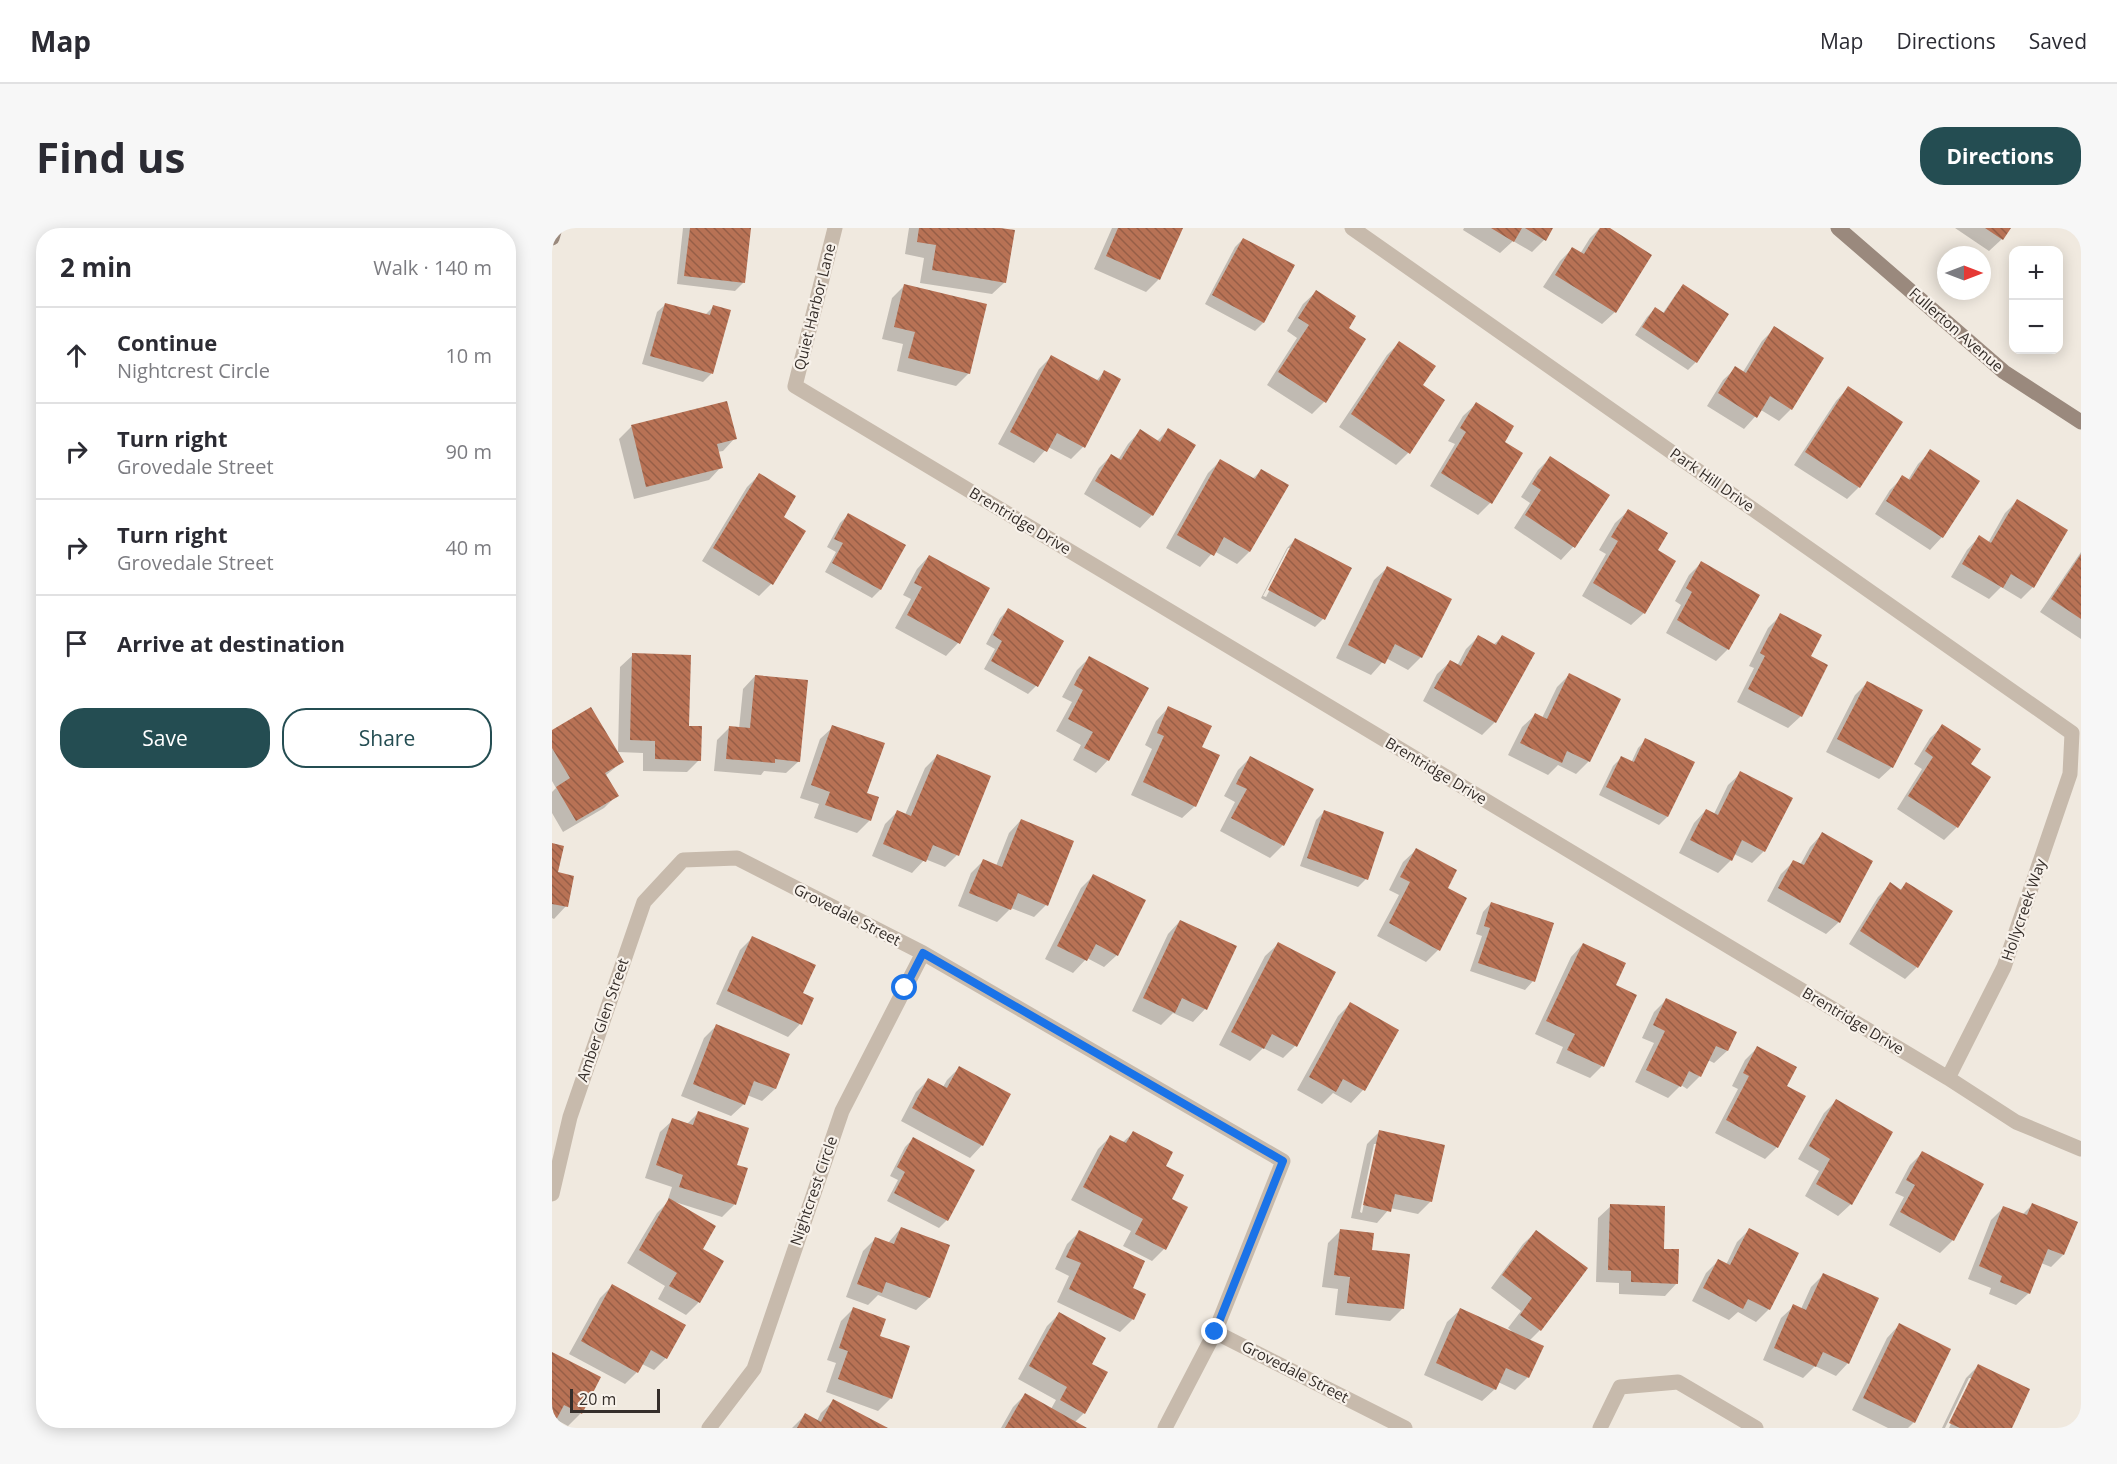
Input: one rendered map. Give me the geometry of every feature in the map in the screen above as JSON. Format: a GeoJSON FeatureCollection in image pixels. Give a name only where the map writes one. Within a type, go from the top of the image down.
{"type":"FeatureCollection","features":[{"type":"Feature","properties":{"kind":"main road"},"geometry":{"type":"LineString","coordinates":[[552,238],[555,228]]}},
{"type":"Feature","properties":{"kind":"main road","name":"Fullerton Avenue"},"geometry":{"type":"LineString","coordinates":[[1838,228],[2004,372],[2081,422]]}},
{"type":"Feature","properties":{"kind":"street","name":"Quiet Harbor Lane"},"geometry":{"type":"LineString","coordinates":[[795,386],[835,228]]}},
{"type":"Feature","properties":{"kind":"street","name":"Park Hill Drive"},"geometry":{"type":"LineString","coordinates":[[1352,228],[2072,733]]}},
{"type":"Feature","properties":{"kind":"street","name":"Brentridge Drive"},"geometry":{"type":"LineString","coordinates":[[795,386],[1948,1078],[2016,1122],[2081,1149]]}},
{"type":"Feature","properties":{"kind":"street","name":"Hollycreek Way"},"geometry":{"type":"LineString","coordinates":[[1948,1078],[2004,967],[2070,774],[2072,733]]}},
{"type":"Feature","properties":{"kind":"street","name":"Grovedale Street"},"geometry":{"type":"LineString","coordinates":[[683,860],[737,858],[923,953],[1283,1161],[1215,1332],[1405,1428]]}},
{"type":"Feature","properties":{"kind":"street","name":"Amber Glen Street"},"geometry":{"type":"LineString","coordinates":[[552,1194],[570,1117],[644,902],[683,860]]}},
{"type":"Feature","properties":{"kind":"street","name":"Nightcrest Circle"},"geometry":{"type":"LineString","coordinates":[[709,1428],[754,1369],[842,1111],[923,953]]}},
{"type":"Feature","properties":{"kind":"street"},"geometry":{"type":"LineString","coordinates":[[1165,1428],[1215,1332]]}},
{"type":"Feature","properties":{"kind":"street"},"geometry":{"type":"LineString","coordinates":[[1600,1428],[1620,1387],[1678,1382],[1756,1428]]}},
{"type":"Feature","properties":{"kind":"building"},"geometry":{"type":"Polygon","coordinates":[[[690,228],[751,228],[745,283],[684,276],[690,228]]]}},
{"type":"Feature","properties":{"kind":"building"},"geometry":{"type":"Polygon","coordinates":[[[919,228],[1015,230],[1006,283],[932,270],[936,245],[917,242],[919,228]]]}},
{"type":"Feature","properties":{"kind":"building"},"geometry":{"type":"Polygon","coordinates":[[[1118,228],[1183,228],[1160,280],[1106,256],[1118,228]]]}},
{"type":"Feature","properties":{"kind":"building"},"geometry":{"type":"Polygon","coordinates":[[[1491,228],[1522,228],[1514,242],[1491,228]]]}},
{"type":"Feature","properties":{"kind":"building"},"geometry":{"type":"Polygon","coordinates":[[[1525,228],[1553,228],[1546,241],[1525,228]]]}},
{"type":"Feature","properties":{"kind":"building"},"geometry":{"type":"Polygon","coordinates":[[[1600,228],[1610,228],[1652,255],[1616,313],[1555,275],[1572,247],[1584,254],[1600,228]]]}},
{"type":"Feature","properties":{"kind":"building"},"geometry":{"type":"Polygon","coordinates":[[[1985,228],[2011,228],[2003,240],[1985,228]]]}},
{"type":"Feature","properties":{"kind":"building"},"geometry":{"type":"Polygon","coordinates":[[[1243,238],[1295,265],[1264,323],[1212,295],[1243,238]]]}},
{"type":"Feature","properties":{"kind":"building"},"geometry":{"type":"Polygon","coordinates":[[[904,284],[987,304],[970,374],[908,358],[915,332],[894,327],[904,284]]]}},
{"type":"Feature","properties":{"kind":"building"},"geometry":{"type":"Polygon","coordinates":[[[1683,284],[1729,314],[1697,363],[1642,327],[1655,307],[1664,313],[1683,284]]]}},
{"type":"Feature","properties":{"kind":"building"},"geometry":{"type":"Polygon","coordinates":[[[1316,290],[1356,316],[1349,328],[1366,339],[1326,403],[1278,372],[1309,325],[1298,318],[1316,290]]]}},
{"type":"Feature","properties":{"kind":"building"},"geometry":{"type":"Polygon","coordinates":[[[665,303],[710,315],[713,305],[731,310],[713,374],[650,356],[665,303]]]}},
{"type":"Feature","properties":{"kind":"building"},"geometry":{"type":"Polygon","coordinates":[[[1774,326],[1824,358],[1792,410],[1770,396],[1757,418],[1718,393],[1735,366],[1746,373],[1774,326]]]}},
{"type":"Feature","properties":{"kind":"building"},"geometry":{"type":"Polygon","coordinates":[[[1399,341],[1436,366],[1423,385],[1445,400],[1410,454],[1351,414],[1399,341]]]}},
{"type":"Feature","properties":{"kind":"building"},"geometry":{"type":"Polygon","coordinates":[[[1051,355],[1099,381],[1104,370],[1121,379],[1085,448],[1057,433],[1047,452],[1010,432],[1051,355]]]}},
{"type":"Feature","properties":{"kind":"building"},"geometry":{"type":"Polygon","coordinates":[[[1848,386],[1903,422],[1860,488],[1805,452],[1848,386]]]}},
{"type":"Feature","properties":{"kind":"building"},"geometry":{"type":"Polygon","coordinates":[[[727,401],[737,439],[717,444],[723,468],[646,487],[631,425],[727,401]]]}},
{"type":"Feature","properties":{"kind":"building"},"geometry":{"type":"Polygon","coordinates":[[[1476,402],[1514,426],[1505,442],[1523,453],[1492,504],[1441,473],[1466,432],[1460,428],[1476,402]]]}},
{"type":"Feature","properties":{"kind":"building"},"geometry":{"type":"Polygon","coordinates":[[[1168,428],[1196,445],[1153,516],[1095,481],[1111,454],[1121,460],[1140,429],[1160,442],[1168,428]]]}},
{"type":"Feature","properties":{"kind":"building"},"geometry":{"type":"Polygon","coordinates":[[[1930,449],[1980,481],[1943,538],[1886,501],[1902,475],[1910,480],[1930,449]]]}},
{"type":"Feature","properties":{"kind":"building"},"geometry":{"type":"Polygon","coordinates":[[[1550,456],[1610,495],[1575,548],[1525,515],[1541,490],[1532,484],[1550,456]]]}},
{"type":"Feature","properties":{"kind":"building"},"geometry":{"type":"Polygon","coordinates":[[[1220,459],[1255,479],[1261,469],[1289,485],[1250,552],[1224,537],[1214,556],[1177,535],[1220,459]]]}},
{"type":"Feature","properties":{"kind":"building"},"geometry":{"type":"Polygon","coordinates":[[[759,473],[796,496],[784,517],[806,531],[773,585],[713,548],[759,473]]]}},
{"type":"Feature","properties":{"kind":"building"},"geometry":{"type":"Polygon","coordinates":[[[2017,499],[2068,530],[2034,588],[2011,574],[2003,588],[1962,564],[1979,535],[1991,543],[2017,499]]]}},
{"type":"Feature","properties":{"kind":"building"},"geometry":{"type":"Polygon","coordinates":[[[1628,509],[1668,533],[1658,550],[1676,561],[1645,614],[1593,583],[1618,541],[1611,537],[1628,509]]]}},
{"type":"Feature","properties":{"kind":"building"},"geometry":{"type":"Polygon","coordinates":[[[848,513],[906,545],[881,590],[832,563],[843,543],[834,539],[848,513]]]}},
{"type":"Feature","properties":{"kind":"building"},"geometry":{"type":"Polygon","coordinates":[[[1295,538],[1352,568],[1325,620],[1268,590],[1295,538]]]}},
{"type":"Feature","properties":{"kind":"building"},"geometry":{"type":"Polygon","coordinates":[[[2081,554],[2081,619],[2051,599],[2081,554]]]}},
{"type":"Feature","properties":{"kind":"building"},"geometry":{"type":"Polygon","coordinates":[[[929,555],[990,588],[960,644],[907,615],[922,587],[914,583],[929,555]]]}},
{"type":"Feature","properties":{"kind":"building"},"geometry":{"type":"Polygon","coordinates":[[[1701,561],[1760,595],[1729,650],[1677,620],[1692,592],[1686,588],[1701,561]]]}},
{"type":"Feature","properties":{"kind":"building"},"geometry":{"type":"Polygon","coordinates":[[[1387,566],[1452,599],[1422,658],[1395,644],[1385,664],[1348,645],[1387,566]]]}},
{"type":"Feature","properties":{"kind":"building"},"geometry":{"type":"Polygon","coordinates":[[[1008,608],[1064,641],[1038,687],[991,661],[1002,641],[993,635],[1008,608]]]}},
{"type":"Feature","properties":{"kind":"building"},"geometry":{"type":"Polygon","coordinates":[[[1780,613],[1822,635],[1811,656],[1828,665],[1802,717],[1748,689],[1765,656],[1760,653],[1780,613]]]}},
{"type":"Feature","properties":{"kind":"building"},"geometry":{"type":"Polygon","coordinates":[[[1478,635],[1496,645],[1502,635],[1535,653],[1496,723],[1434,688],[1450,660],[1461,666],[1478,635]]]}},
{"type":"Feature","properties":{"kind":"building"},"geometry":{"type":"Polygon","coordinates":[[[632,653],[691,655],[689,726],[702,726],[701,761],[655,759],[655,741],[630,740],[632,653]]]}},
{"type":"Feature","properties":{"kind":"building"},"geometry":{"type":"Polygon","coordinates":[[[1089,656],[1149,688],[1109,761],[1084,748],[1093,732],[1068,719],[1083,690],[1074,685],[1089,656]]]}},
{"type":"Feature","properties":{"kind":"building"},"geometry":{"type":"Polygon","coordinates":[[[1569,673],[1621,699],[1590,762],[1567,751],[1562,763],[1520,743],[1535,713],[1547,719],[1569,673]]]}},
{"type":"Feature","properties":{"kind":"building"},"geometry":{"type":"Polygon","coordinates":[[[755,675],[808,680],[800,762],[775,759],[775,763],[726,759],[729,726],[750,728],[755,675]]]}},
{"type":"Feature","properties":{"kind":"building"},"geometry":{"type":"Polygon","coordinates":[[[1867,681],[1923,710],[1893,768],[1837,739],[1867,681]]]}},
{"type":"Feature","properties":{"kind":"building"},"geometry":{"type":"Polygon","coordinates":[[[1168,706],[1212,726],[1202,747],[1220,755],[1196,807],[1143,782],[1164,736],[1157,733],[1168,706]]]}},
{"type":"Feature","properties":{"kind":"building"},"geometry":{"type":"Polygon","coordinates":[[[591,707],[624,762],[605,773],[619,796],[576,821],[556,787],[570,778],[552,748],[552,730],[591,707]]]}},
{"type":"Feature","properties":{"kind":"building"},"geometry":{"type":"Polygon","coordinates":[[[1942,724],[1981,749],[1971,764],[1991,777],[1958,828],[1908,796],[1933,757],[1925,751],[1942,724]]]}},
{"type":"Feature","properties":{"kind":"building"},"geometry":{"type":"Polygon","coordinates":[[[832,725],[885,743],[867,793],[879,797],[871,821],[825,805],[830,792],[811,785],[832,725]]]}},
{"type":"Feature","properties":{"kind":"building"},"geometry":{"type":"Polygon","coordinates":[[[1645,738],[1695,762],[1668,817],[1606,787],[1621,756],[1634,762],[1645,738]]]}},
{"type":"Feature","properties":{"kind":"building"},"geometry":{"type":"Polygon","coordinates":[[[937,754],[991,776],[959,856],[933,845],[926,862],[883,844],[897,810],[911,816],[937,754]]]}},
{"type":"Feature","properties":{"kind":"building"},"geometry":{"type":"Polygon","coordinates":[[[1250,756],[1314,789],[1284,846],[1231,818],[1247,789],[1236,784],[1250,756]]]}},
{"type":"Feature","properties":{"kind":"building"},"geometry":{"type":"Polygon","coordinates":[[[1740,771],[1793,798],[1765,852],[1742,840],[1732,861],[1690,840],[1706,809],[1718,815],[1740,771]]]}},
{"type":"Feature","properties":{"kind":"building"},"geometry":{"type":"Polygon","coordinates":[[[1324,810],[1384,832],[1368,880],[1307,858],[1324,810]]]}},
{"type":"Feature","properties":{"kind":"building"},"geometry":{"type":"Polygon","coordinates":[[[1021,819],[1074,841],[1048,906],[1018,893],[1011,910],[969,893],[983,859],[1002,867],[1021,819]]]}},
{"type":"Feature","properties":{"kind":"building"},"geometry":{"type":"Polygon","coordinates":[[[1822,832],[1873,861],[1840,923],[1778,888],[1793,860],[1804,865],[1822,832]]]}},
{"type":"Feature","properties":{"kind":"building"},"geometry":{"type":"Polygon","coordinates":[[[552,843],[564,846],[558,872],[574,876],[568,907],[552,904],[552,843]]]}},
{"type":"Feature","properties":{"kind":"building"},"geometry":{"type":"Polygon","coordinates":[[[1416,848],[1457,870],[1448,888],[1467,898],[1440,951],[1389,923],[1410,882],[1400,877],[1416,848]]]}},
{"type":"Feature","properties":{"kind":"building"},"geometry":{"type":"Polygon","coordinates":[[[1093,874],[1146,900],[1118,956],[1096,944],[1087,961],[1057,946],[1093,874]]]}},
{"type":"Feature","properties":{"kind":"building"},"geometry":{"type":"Polygon","coordinates":[[[1890,882],[1901,890],[1906,882],[1953,911],[1918,968],[1860,931],[1890,882]]]}},
{"type":"Feature","properties":{"kind":"building"},"geometry":{"type":"Polygon","coordinates":[[[1491,902],[1554,923],[1535,982],[1478,963],[1490,928],[1484,926],[1491,902]]]}},
{"type":"Feature","properties":{"kind":"building"},"geometry":{"type":"Polygon","coordinates":[[[1180,920],[1237,946],[1207,1010],[1182,998],[1175,1013],[1143,998],[1180,920]]]}},
{"type":"Feature","properties":{"kind":"building"},"geometry":{"type":"Polygon","coordinates":[[[752,936],[816,965],[803,993],[814,998],[802,1025],[727,991],[752,936]]]}},
{"type":"Feature","properties":{"kind":"building"},"geometry":{"type":"Polygon","coordinates":[[[1278,942],[1336,972],[1297,1047],[1272,1034],[1264,1049],[1231,1032],[1278,942]]]}},
{"type":"Feature","properties":{"kind":"building"},"geometry":{"type":"Polygon","coordinates":[[[1583,943],[1626,963],[1616,985],[1637,995],[1604,1067],[1567,1050],[1575,1034],[1546,1021],[1583,943]]]}},
{"type":"Feature","properties":{"kind":"building"},"geometry":{"type":"Polygon","coordinates":[[[1666,998],[1737,1032],[1728,1051],[1716,1046],[1701,1077],[1689,1071],[1681,1087],[1646,1070],[1665,1031],[1653,1025],[1666,998]]]}},
{"type":"Feature","properties":{"kind":"building"},"geometry":{"type":"Polygon","coordinates":[[[1350,1002],[1399,1030],[1365,1091],[1343,1079],[1336,1092],[1309,1077],[1350,1002]]]}},
{"type":"Feature","properties":{"kind":"building"},"geometry":{"type":"Polygon","coordinates":[[[716,1024],[790,1054],[776,1089],[754,1081],[745,1105],[693,1084],[716,1024]]]}},
{"type":"Feature","properties":{"kind":"building"},"geometry":{"type":"Polygon","coordinates":[[[1757,1046],[1797,1067],[1787,1086],[1806,1096],[1778,1148],[1726,1120],[1749,1076],[1743,1073],[1757,1046]]]}},
{"type":"Feature","properties":{"kind":"building"},"geometry":{"type":"Polygon","coordinates":[[[959,1066],[1011,1094],[983,1146],[912,1108],[928,1078],[947,1088],[959,1066]]]}},
{"type":"Feature","properties":{"kind":"building"},"geometry":{"type":"Polygon","coordinates":[[[1836,1099],[1893,1132],[1852,1205],[1816,1184],[1830,1159],[1809,1146],[1836,1099]]]}},
{"type":"Feature","properties":{"kind":"building"},"geometry":{"type":"Polygon","coordinates":[[[698,1111],[749,1128],[737,1165],[748,1168],[736,1205],[679,1187],[683,1175],[656,1165],[672,1118],[693,1125],[698,1111]]]}},
{"type":"Feature","properties":{"kind":"building"},"geometry":{"type":"Polygon","coordinates":[[[1379,1130],[1445,1145],[1432,1202],[1395,1194],[1391,1212],[1363,1205],[1379,1130]]]}},
{"type":"Feature","properties":{"kind":"building"},"geometry":{"type":"Polygon","coordinates":[[[1133,1131],[1173,1152],[1166,1166],[1184,1175],[1172,1199],[1188,1207],[1166,1250],[1135,1234],[1143,1219],[1083,1187],[1110,1135],[1126,1143],[1133,1131]]]}},
{"type":"Feature","properties":{"kind":"building"},"geometry":{"type":"Polygon","coordinates":[[[913,1137],[975,1170],[948,1221],[894,1193],[905,1172],[897,1167],[913,1137]]]}},
{"type":"Feature","properties":{"kind":"building"},"geometry":{"type":"Polygon","coordinates":[[[1922,1151],[1984,1184],[1954,1241],[1900,1212],[1915,1185],[1906,1180],[1922,1151]]]}},
{"type":"Feature","properties":{"kind":"building"},"geometry":{"type":"Polygon","coordinates":[[[669,1198],[716,1226],[703,1249],[724,1261],[700,1303],[669,1286],[677,1273],[639,1250],[669,1198]]]}},
{"type":"Feature","properties":{"kind":"building"},"geometry":{"type":"Polygon","coordinates":[[[2032,1203],[2078,1222],[2064,1255],[2048,1249],[2030,1294],[2000,1282],[2002,1276],[1979,1266],[2003,1206],[2027,1215],[2032,1203]]]}},
{"type":"Feature","properties":{"kind":"building"},"geometry":{"type":"Polygon","coordinates":[[[1610,1204],[1665,1206],[1664,1249],[1679,1249],[1678,1284],[1631,1282],[1631,1271],[1608,1270],[1610,1204]]]}},
{"type":"Feature","properties":{"kind":"building"},"geometry":{"type":"Polygon","coordinates":[[[901,1227],[950,1245],[930,1298],[886,1282],[882,1293],[857,1284],[875,1237],[894,1244],[901,1227]]]}},
{"type":"Feature","properties":{"kind":"building"},"geometry":{"type":"Polygon","coordinates":[[[1749,1228],[1799,1253],[1770,1310],[1748,1299],[1743,1309],[1703,1288],[1718,1259],[1730,1265],[1749,1228]]]}},
{"type":"Feature","properties":{"kind":"building"},"geometry":{"type":"Polygon","coordinates":[[[1340,1229],[1374,1233],[1372,1250],[1410,1254],[1404,1309],[1347,1303],[1350,1277],[1334,1275],[1340,1229]]]}},
{"type":"Feature","properties":{"kind":"building"},"geometry":{"type":"Polygon","coordinates":[[[1079,1230],[1145,1261],[1133,1288],[1146,1294],[1134,1320],[1069,1289],[1081,1263],[1066,1257],[1079,1230]]]}},
{"type":"Feature","properties":{"kind":"building"},"geometry":{"type":"Polygon","coordinates":[[[1536,1230],[1588,1268],[1541,1331],[1520,1315],[1532,1298],[1502,1275],[1536,1230]]]}},
{"type":"Feature","properties":{"kind":"building"},"geometry":{"type":"Polygon","coordinates":[[[1823,1273],[1879,1298],[1849,1364],[1823,1352],[1816,1367],[1774,1348],[1793,1304],[1806,1310],[1823,1273]]]}},
{"type":"Feature","properties":{"kind":"building"},"geometry":{"type":"Polygon","coordinates":[[[612,1284],[686,1325],[667,1359],[651,1350],[638,1373],[581,1341],[612,1284]]]}},
{"type":"Feature","properties":{"kind":"building"},"geometry":{"type":"Polygon","coordinates":[[[853,1307],[886,1319],[880,1336],[910,1346],[892,1399],[838,1379],[848,1351],[839,1348],[853,1307]]]}},
{"type":"Feature","properties":{"kind":"building"},"geometry":{"type":"Polygon","coordinates":[[[1460,1308],[1544,1346],[1529,1378],[1506,1368],[1496,1390],[1436,1363],[1460,1308]]]}},
{"type":"Feature","properties":{"kind":"building"},"geometry":{"type":"Polygon","coordinates":[[[1059,1312],[1106,1338],[1092,1364],[1108,1372],[1085,1414],[1060,1400],[1067,1387],[1029,1366],[1059,1312]]]}},
{"type":"Feature","properties":{"kind":"building"},"geometry":{"type":"Polygon","coordinates":[[[1899,1323],[1951,1349],[1915,1423],[1863,1398],[1899,1323]]]}},
{"type":"Feature","properties":{"kind":"building"},"geometry":{"type":"Polygon","coordinates":[[[552,1352],[601,1377],[582,1414],[564,1405],[554,1424],[552,1422],[552,1352]]]}},
{"type":"Feature","properties":{"kind":"building"},"geometry":{"type":"Polygon","coordinates":[[[1978,1364],[2030,1389],[2012,1428],[1960,1428],[1949,1423],[1978,1364]]]}},
{"type":"Feature","properties":{"kind":"building"},"geometry":{"type":"Polygon","coordinates":[[[1025,1393],[1087,1428],[1005,1428],[1025,1393]]]}},
{"type":"Feature","properties":{"kind":"building"},"geometry":{"type":"Polygon","coordinates":[[[833,1399],[888,1428],[797,1428],[805,1413],[821,1422],[833,1399]]]}},
{"type":"Feature","properties":{"kind":"route"},"geometry":{"type":"LineString","coordinates":[[905,988],[923,953],[1283,1161],[1215,1332]]}}]}
